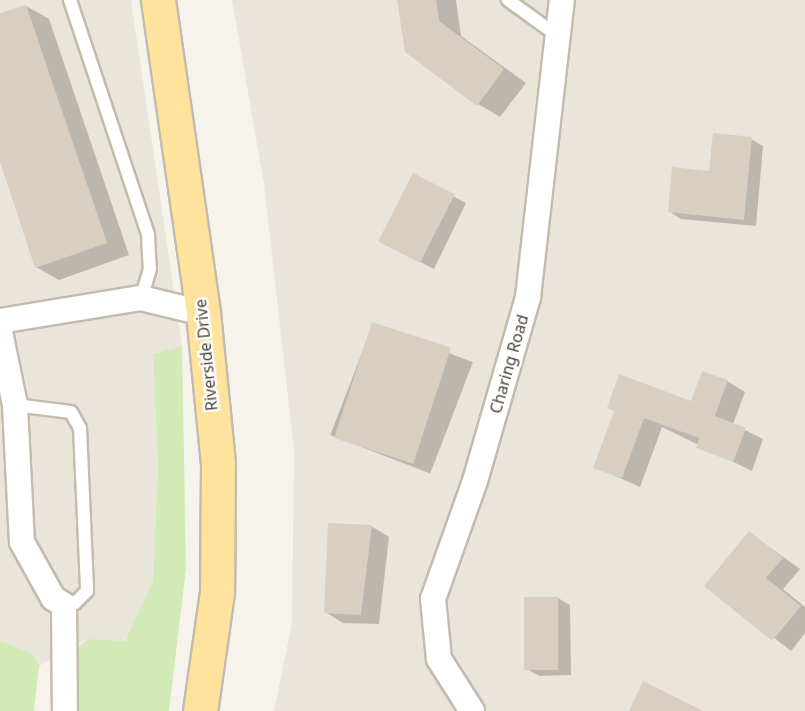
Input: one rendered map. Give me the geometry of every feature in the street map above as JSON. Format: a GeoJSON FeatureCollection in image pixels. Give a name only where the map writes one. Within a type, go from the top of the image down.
{"type":"FeatureCollection","features":[{"type":"Feature","properties":{"kind":"main road","name":"Riverside Drive"},"geometry":{"type":"LineString","coordinates":[[158,0],[203,313],[218,464],[217,580],[201,711]]}},
{"type":"Feature","properties":{"kind":"street","name":"Charing Road"},"geometry":{"type":"LineString","coordinates":[[472,711],[439,659],[433,599],[476,481],[528,297],[562,0]]}},
{"type":"Feature","properties":{"kind":"street"},"geometry":{"type":"LineString","coordinates":[[0,321],[141,297],[203,313]]}},
{"type":"Feature","properties":{"kind":"street"},"geometry":{"type":"LineString","coordinates":[[0,332],[15,405],[22,542],[53,598],[64,605],[65,711]]}},
{"type":"Feature","properties":{"kind":"lane"},"geometry":{"type":"LineString","coordinates":[[70,0],[148,235],[150,269],[141,297]]}},
{"type":"Feature","properties":{"kind":"lane"},"geometry":{"type":"LineString","coordinates":[[508,0],[558,36]]}},
{"type":"Feature","properties":{"kind":"lane"},"geometry":{"type":"LineString","coordinates":[[15,405],[71,412],[80,428],[87,591],[75,603],[64,605]]}},
{"type":"Feature","properties":{"kind":"shaded area"},"geometry":{"type":"Polygon","coordinates":[[[0,0],[131,0],[182,346],[153,354],[158,466],[153,582],[142,611],[124,641],[88,639],[39,666],[32,653],[0,641],[0,0]]]}},
{"type":"Feature","properties":{"kind":"shaded area"},"geometry":{"type":"Polygon","coordinates":[[[232,0],[805,0],[805,711],[274,711],[292,623],[294,451],[264,184],[232,0]]]}},
{"type":"Feature","properties":{"kind":"green space"},"geometry":{"type":"Polygon","coordinates":[[[182,346],[186,568],[169,711],[74,711],[76,649],[88,639],[125,641],[153,582],[158,466],[153,354],[182,346]]]}},
{"type":"Feature","properties":{"kind":"green space"},"geometry":{"type":"Polygon","coordinates":[[[0,641],[32,653],[39,666],[34,711],[0,711],[0,641]]]}},
{"type":"Feature","properties":{"kind":"building"},"geometry":{"type":"Polygon","coordinates":[[[397,0],[436,0],[439,21],[504,69],[477,106],[405,52],[397,0]]]}},
{"type":"Feature","properties":{"kind":"building"},"geometry":{"type":"Polygon","coordinates":[[[26,5],[107,243],[35,268],[0,162],[0,13],[26,5]]]}},
{"type":"Feature","properties":{"kind":"building"},"geometry":{"type":"Polygon","coordinates":[[[713,133],[752,137],[744,220],[668,212],[672,167],[709,171],[713,133]]]}},
{"type":"Feature","properties":{"kind":"building"},"geometry":{"type":"Polygon","coordinates":[[[413,173],[455,194],[420,263],[378,242],[413,173]]]}},
{"type":"Feature","properties":{"kind":"building"},"geometry":{"type":"Polygon","coordinates":[[[372,322],[451,348],[413,464],[334,438],[372,322]]]}},
{"type":"Feature","properties":{"kind":"building"},"geometry":{"type":"Polygon","coordinates":[[[702,371],[728,380],[715,416],[746,428],[733,462],[696,448],[699,438],[644,418],[622,478],[593,468],[614,411],[607,408],[619,374],[691,401],[702,371]]]}},
{"type":"Feature","properties":{"kind":"building"},"geometry":{"type":"Polygon","coordinates":[[[328,523],[372,525],[361,615],[324,613],[328,523]]]}},
{"type":"Feature","properties":{"kind":"building"},"geometry":{"type":"Polygon","coordinates":[[[749,531],[783,558],[766,578],[801,606],[772,641],[704,586],[749,531]]]}},
{"type":"Feature","properties":{"kind":"building"},"geometry":{"type":"Polygon","coordinates":[[[524,597],[558,597],[558,670],[524,670],[524,597]]]}},
{"type":"Feature","properties":{"kind":"building"},"geometry":{"type":"Polygon","coordinates":[[[643,681],[703,711],[629,711],[643,681]]]}}]}
